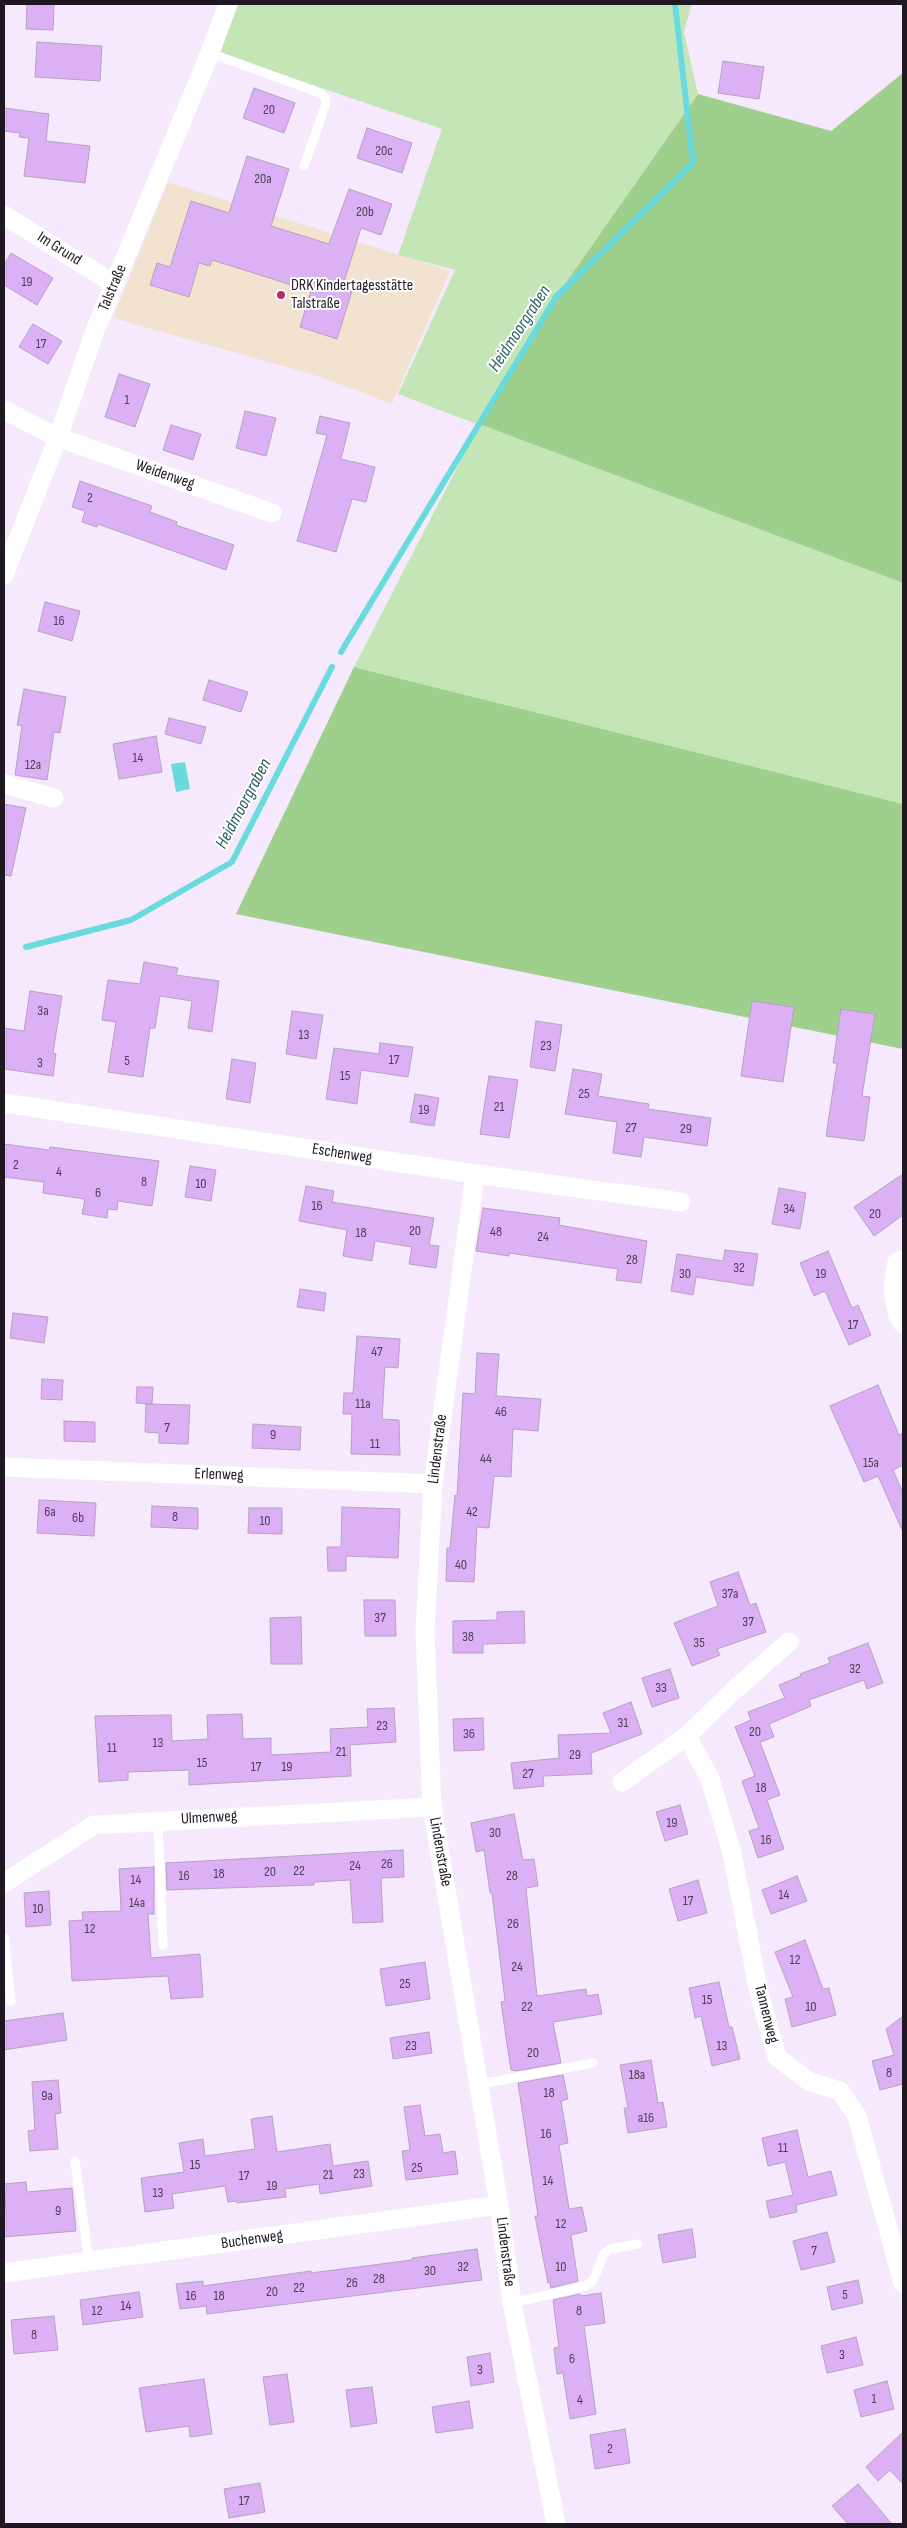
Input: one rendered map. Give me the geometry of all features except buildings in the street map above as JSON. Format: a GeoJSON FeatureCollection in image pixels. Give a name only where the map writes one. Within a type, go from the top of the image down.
{"type":"FeatureCollection","features":[{"type":"Feature","properties":{"kind":"street","name":"Talstraße"},"geometry":{"type":"LineString","coordinates":[[4,575],[114,284],[210,53],[228,4]]}},
{"type":"Feature","properties":{"kind":"street","name":"Im Grund"},"geometry":{"type":"LineString","coordinates":[[4,215],[114,284]]}},
{"type":"Feature","properties":{"kind":"street","name":"Weidenweg"},"geometry":{"type":"LineString","coordinates":[[4,410],[57,438],[272,513]]}},
{"type":"Feature","properties":{"kind":"street"},"geometry":{"type":"LineString","coordinates":[[4,784],[54,798]]}},
{"type":"Feature","properties":{"kind":"street","name":"Eschenweg"},"geometry":{"type":"LineString","coordinates":[[4,1103],[475,1174],[681,1202]]}},
{"type":"Feature","properties":{"kind":"street","name":"Lindenstraße"},"geometry":{"type":"LineString","coordinates":[[475,1174],[433,1484],[425,1632],[432,1807],[480,2084],[512,2303],[556,2524]]}},
{"type":"Feature","properties":{"kind":"street"},"geometry":{"type":"LineString","coordinates":[[903,1260],[897,1262],[893,1289],[898,1316],[903,1324]]}},
{"type":"Feature","properties":{"kind":"street","name":"Erlenweg"},"geometry":{"type":"LineString","coordinates":[[4,1467],[433,1484]]}},
{"type":"Feature","properties":{"kind":"street"},"geometry":{"type":"LineString","coordinates":[[622,1782],[688,1736],[732,1692],[789,1642]]}},
{"type":"Feature","properties":{"kind":"street","name":"Tannenweg"},"geometry":{"type":"LineString","coordinates":[[688,1736],[710,1779],[732,1853],[759,1993],[777,2057],[810,2082],[840,2091],[857,2116],[903,2282]]}},
{"type":"Feature","properties":{"kind":"street","name":"Ulmenweg"},"geometry":{"type":"LineString","coordinates":[[4,1883],[94,1825],[432,1807]]}},
{"type":"Feature","properties":{"kind":"street","name":"Buchenweg"},"geometry":{"type":"LineString","coordinates":[[4,2273],[237,2243],[499,2205]]}},
{"type":"Feature","properties":{"kind":"lane"},"geometry":{"type":"LineString","coordinates":[[210,53],[304,86],[325,97],[326,104],[304,166]]}},
{"type":"Feature","properties":{"kind":"lane"},"geometry":{"type":"LineString","coordinates":[[158,1821],[163,1946]]}},
{"type":"Feature","properties":{"kind":"lane"},"geometry":{"type":"LineString","coordinates":[[4,1937],[11,2002]]}},
{"type":"Feature","properties":{"kind":"lane"},"geometry":{"type":"LineString","coordinates":[[480,2084],[593,2063]]}},
{"type":"Feature","properties":{"kind":"lane"},"geometry":{"type":"LineString","coordinates":[[74,2160],[88,2261]]}},
{"type":"Feature","properties":{"kind":"lane"},"geometry":{"type":"LineString","coordinates":[[512,2303],[586,2286],[593,2281],[604,2254],[610,2249],[638,2244]]}},
{"type":"Feature","properties":{"kind":"shaded area"},"geometry":{"type":"Polygon","coordinates":[[[229,4],[692,4],[684,32],[698,94],[626,197],[479,424],[903,583],[903,804],[354,667],[479,425],[398,394],[455,270],[398,255],[442,129],[213,51],[229,4]]]}},
{"type":"Feature","properties":{"kind":"shaded area"},"geometry":{"type":"Polygon","coordinates":[[[903,73],[903,583],[479,424],[556,297],[698,94],[831,131],[903,73]]]}},
{"type":"Feature","properties":{"kind":"shaded area","name":"DRK Kindertagesstätte Talstraße"},"geometry":{"type":"Polygon","coordinates":[[[168,182],[450,271],[392,404],[318,376],[113,318],[168,182]]]}},
{"type":"Feature","properties":{"kind":"shaded area"},"geometry":{"type":"Polygon","coordinates":[[[354,667],[903,804],[903,1049],[236,914],[354,667]]]}},
{"type":"Feature","properties":{"kind":"shaded area"},"geometry":{"type":"Polygon","coordinates":[[[185,762],[190,789],[176,792],[171,764],[185,762]]]}},
{"type":"Feature","properties":{"kind":"waterway","name":"Heidmoorgraben"},"geometry":{"type":"LineString","coordinates":[[341,652],[556,297],[693,163],[675,4]]}},
{"type":"Feature","properties":{"kind":"waterway","name":"Heidmoorgraben"},"geometry":{"type":"LineString","coordinates":[[26,947],[131,920],[232,862],[332,667]]}},
{"type":"Feature","properties":{"kind":"place","name":"DRK Kindertagesstätte Talstraße"},"geometry":{"type":"Point","coordinates":[281,295]}}]}
